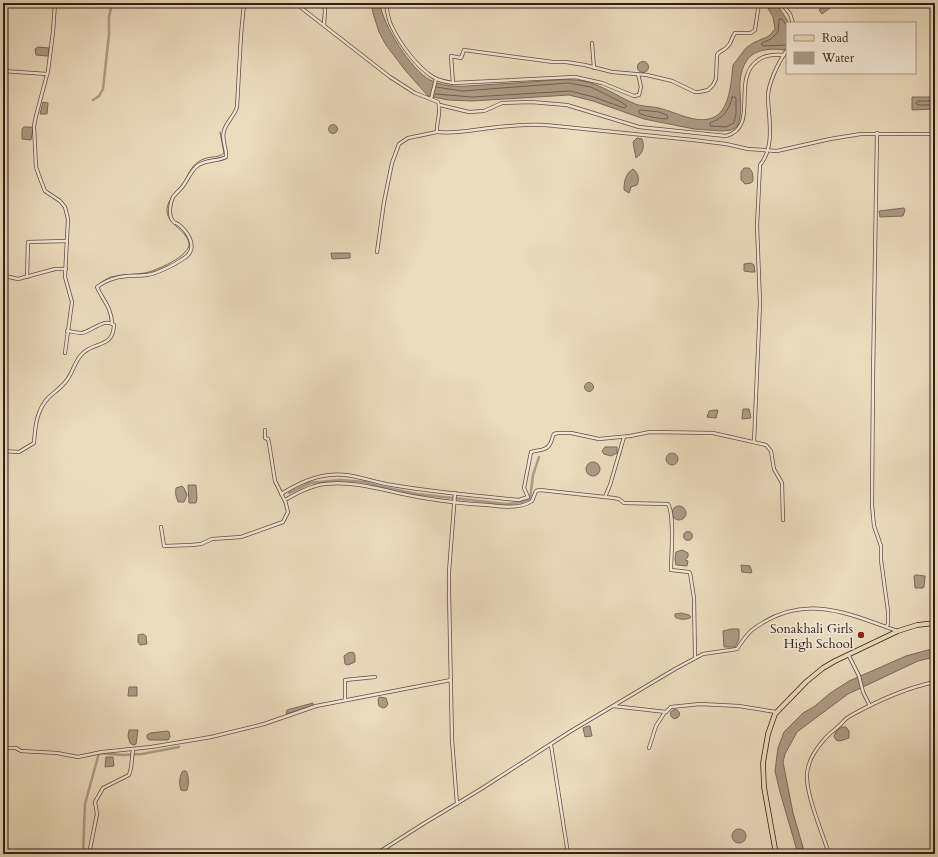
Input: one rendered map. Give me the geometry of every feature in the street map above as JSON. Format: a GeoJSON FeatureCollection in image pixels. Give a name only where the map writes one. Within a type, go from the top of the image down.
{"type":"FeatureCollection","features":[{"type":"Feature","properties":{"kind":"main road"},"geometry":{"type":"LineString","coordinates":[[776,854],[764,787],[763,763],[772,721],[776,712],[806,682],[823,668],[848,654],[898,631],[917,625],[935,622]]}},
{"type":"Feature","properties":{"kind":"street"},"geometry":{"type":"LineString","coordinates":[[55,3],[54,32],[47,74],[34,126],[36,167],[46,191],[66,206],[68,218],[65,277],[72,302],[65,353]]}},
{"type":"Feature","properties":{"kind":"street"},"geometry":{"type":"LineString","coordinates":[[3,451],[19,452],[34,443],[36,423],[41,408],[49,397],[61,388],[68,379],[82,354],[99,344],[108,342],[112,338],[114,325],[112,323],[107,304],[97,287],[112,279],[132,275],[145,275],[155,272],[184,259],[191,250],[192,244],[188,236],[178,225],[173,222],[170,208],[174,197],[197,166],[205,161],[226,157],[223,136],[224,131],[237,108],[240,35],[244,3]]}},
{"type":"Feature","properties":{"kind":"street"},"geometry":{"type":"LineString","coordinates":[[295,3],[390,77],[415,93],[438,102],[439,104],[469,112],[484,111],[502,103],[513,102],[567,105],[604,115],[639,127],[726,136],[734,134],[739,129],[742,121],[745,78],[751,66],[758,59],[764,56],[773,54],[784,55]]}},
{"type":"Feature","properties":{"kind":"street"},"geometry":{"type":"LineString","coordinates":[[323,3],[325,10],[324,25]]}},
{"type":"Feature","properties":{"kind":"street"},"geometry":{"type":"LineString","coordinates":[[386,3],[391,26],[419,66],[436,78],[453,83],[575,76],[602,83],[634,96],[639,95],[640,92],[638,74]]}},
{"type":"Feature","properties":{"kind":"street"},"geometry":{"type":"LineString","coordinates":[[453,83],[451,56],[461,58],[464,50],[553,62],[566,62],[612,72],[657,77],[696,92],[708,90],[716,79],[717,55],[719,52],[730,44],[731,37],[735,33],[751,33],[755,30],[759,3]]}},
{"type":"Feature","properties":{"kind":"street"},"geometry":{"type":"LineString","coordinates":[[781,3],[790,14],[793,22]]}},
{"type":"Feature","properties":{"kind":"street"},"geometry":{"type":"LineString","coordinates":[[592,43],[594,68]]}},
{"type":"Feature","properties":{"kind":"street"},"geometry":{"type":"LineString","coordinates":[[754,442],[760,303],[758,195],[760,165],[763,162],[769,148],[770,127],[768,99],[770,86],[786,52]]}},
{"type":"Feature","properties":{"kind":"street"},"geometry":{"type":"LineString","coordinates":[[3,71],[47,74]]}},
{"type":"Feature","properties":{"kind":"street"},"geometry":{"type":"LineString","coordinates":[[431,100],[436,78]]}},
{"type":"Feature","properties":{"kind":"street"},"geometry":{"type":"LineString","coordinates":[[437,132],[436,126],[439,104]]}},
{"type":"Feature","properties":{"kind":"street"},"geometry":{"type":"LineString","coordinates":[[377,252],[379,229],[392,163],[399,144],[408,138],[437,132],[545,125],[693,140],[768,151],[782,150],[830,139],[861,134],[935,134]]}},
{"type":"Feature","properties":{"kind":"street"},"geometry":{"type":"LineString","coordinates":[[877,133],[872,505],[874,526],[882,546],[881,560],[888,611],[888,624],[886,627]]}},
{"type":"Feature","properties":{"kind":"street"},"geometry":{"type":"LineString","coordinates":[[27,276],[28,242],[67,241]]}},
{"type":"Feature","properties":{"kind":"street"},"geometry":{"type":"LineString","coordinates":[[3,277],[5,276],[18,279],[55,269],[66,269]]}},
{"type":"Feature","properties":{"kind":"street"},"geometry":{"type":"LineString","coordinates":[[67,331],[80,333],[105,322],[112,323]]}},
{"type":"Feature","properties":{"kind":"street"},"geometry":{"type":"LineString","coordinates":[[161,527],[164,546],[192,545],[201,544],[212,539],[242,537],[283,522],[288,512],[275,481],[269,443],[265,438],[265,430]]}},
{"type":"Feature","properties":{"kind":"street"},"geometry":{"type":"LineString","coordinates":[[281,494],[302,482],[330,475],[354,476],[386,484],[424,490],[519,500],[528,497],[528,494],[524,488],[531,452],[547,448],[554,434],[571,433],[599,439],[624,437],[650,432],[713,433],[766,445],[771,451],[774,469],[782,483],[783,520]]}},
{"type":"Feature","properties":{"kind":"street"},"geometry":{"type":"LineString","coordinates":[[605,497],[624,437]]}},
{"type":"Feature","properties":{"kind":"street"},"geometry":{"type":"LineString","coordinates":[[285,502],[288,498],[314,486],[334,483],[363,486],[417,497],[503,506],[526,505],[532,501],[536,491],[540,490],[619,499],[624,503],[668,504],[670,507],[671,570],[690,573],[694,598],[695,658]]}},
{"type":"Feature","properties":{"kind":"street"},"geometry":{"type":"LineString","coordinates":[[455,493],[449,572],[452,740],[457,805]]}},
{"type":"Feature","properties":{"kind":"street"},"geometry":{"type":"LineString","coordinates":[[376,854],[423,824],[457,805],[613,706],[695,658],[703,654],[737,649],[751,631],[789,610],[806,608],[832,610],[862,618],[898,631]]}},
{"type":"Feature","properties":{"kind":"street"},"geometry":{"type":"LineString","coordinates":[[848,654],[859,676],[862,688],[870,706]]}},
{"type":"Feature","properties":{"kind":"street"},"geometry":{"type":"LineString","coordinates":[[345,700],[345,680],[375,677]]}},
{"type":"Feature","properties":{"kind":"street"},"geometry":{"type":"LineString","coordinates":[[3,748],[16,748],[21,751],[58,753],[78,757],[102,752],[133,749],[211,737],[264,724],[316,706],[451,680]]}},
{"type":"Feature","properties":{"kind":"street"},"geometry":{"type":"LineString","coordinates":[[829,854],[810,797],[807,769],[812,757],[823,740],[850,716],[898,692],[915,686],[935,682]]}},
{"type":"Feature","properties":{"kind":"street"},"geometry":{"type":"LineString","coordinates":[[650,748],[656,726],[665,712],[671,707],[700,704],[739,706],[776,712]]}},
{"type":"Feature","properties":{"kind":"street"},"geometry":{"type":"LineString","coordinates":[[613,706],[665,712]]}},
{"type":"Feature","properties":{"kind":"street"},"geometry":{"type":"LineString","coordinates":[[551,745],[568,854]]}},
{"type":"Feature","properties":{"kind":"street"},"geometry":{"type":"LineString","coordinates":[[89,854],[97,814],[95,802],[103,788],[129,775],[133,749]]}},
{"type":"Feature","properties":{"kind":"water"},"geometry":{"type":"Polygon","coordinates":[[[371,3],[380,3],[386,22],[406,57],[422,75],[437,83],[450,86],[463,86],[556,80],[583,81],[602,87],[636,104],[659,108],[699,120],[712,118],[723,110],[728,96],[733,65],[746,48],[769,36],[775,29],[773,17],[765,3],[776,3],[788,22],[786,22],[786,48],[784,50],[769,49],[759,51],[750,56],[747,60],[741,77],[740,119],[737,127],[731,130],[722,131],[694,129],[644,119],[593,101],[569,95],[472,101],[448,100],[428,96],[405,70],[386,45],[379,32],[371,3]]]}},
{"type":"Feature","properties":{"kind":"water"},"geometry":{"type":"Polygon","coordinates":[[[796,3],[812,3],[812,6],[797,8],[796,3]]]}},
{"type":"Feature","properties":{"kind":"water"},"geometry":{"type":"Polygon","coordinates":[[[824,3],[835,3],[822,14],[819,10],[824,3]]]}},
{"type":"Feature","properties":{"kind":"water"},"geometry":{"type":"Polygon","coordinates":[[[38,47],[49,48],[48,56],[36,55],[35,49],[38,47]]]}},
{"type":"Feature","properties":{"kind":"water"},"geometry":{"type":"Polygon","coordinates":[[[643,61],[647,63],[649,67],[647,71],[643,73],[639,71],[637,67],[639,63],[643,61]]]}},
{"type":"Feature","properties":{"kind":"water"},"geometry":{"type":"Polygon","coordinates":[[[912,97],[935,97],[935,109],[912,110],[912,97]]]}},
{"type":"Feature","properties":{"kind":"water"},"geometry":{"type":"Polygon","coordinates":[[[43,102],[48,103],[47,114],[40,114],[43,102]]]}},
{"type":"Feature","properties":{"kind":"water"},"geometry":{"type":"Polygon","coordinates":[[[333,124],[338,129],[333,134],[328,129],[333,124]]]}},
{"type":"Feature","properties":{"kind":"water"},"geometry":{"type":"Polygon","coordinates":[[[24,127],[31,127],[33,129],[31,140],[22,139],[22,129],[24,127]]]}},
{"type":"Feature","properties":{"kind":"water"},"geometry":{"type":"Polygon","coordinates":[[[637,138],[642,139],[643,147],[642,152],[636,158],[633,142],[637,138]]]}},
{"type":"Feature","properties":{"kind":"water"},"geometry":{"type":"Polygon","coordinates":[[[744,168],[749,168],[752,172],[753,181],[751,183],[745,184],[741,180],[741,172],[744,168]]]}},
{"type":"Feature","properties":{"kind":"water"},"geometry":{"type":"Polygon","coordinates":[[[633,169],[637,174],[638,181],[637,185],[631,187],[629,193],[624,190],[625,181],[628,173],[633,169]]]}},
{"type":"Feature","properties":{"kind":"water"},"geometry":{"type":"Polygon","coordinates":[[[904,208],[905,210],[903,216],[880,217],[879,211],[904,208]]]}},
{"type":"Feature","properties":{"kind":"water"},"geometry":{"type":"Polygon","coordinates":[[[331,253],[350,253],[350,258],[332,259],[331,253]]]}},
{"type":"Feature","properties":{"kind":"water"},"geometry":{"type":"Polygon","coordinates":[[[751,263],[754,265],[755,272],[744,271],[744,264],[751,263]]]}},
{"type":"Feature","properties":{"kind":"water"},"geometry":{"type":"Polygon","coordinates":[[[587,383],[591,383],[593,387],[591,391],[587,391],[585,389],[585,385],[587,383]]]}},
{"type":"Feature","properties":{"kind":"water"},"geometry":{"type":"Polygon","coordinates":[[[743,409],[749,409],[751,418],[742,419],[743,409]]]}},
{"type":"Feature","properties":{"kind":"water"},"geometry":{"type":"Polygon","coordinates":[[[718,410],[716,418],[707,417],[709,411],[718,410]]]}},
{"type":"Feature","properties":{"kind":"water"},"geometry":{"type":"Polygon","coordinates":[[[605,447],[617,447],[617,453],[611,456],[604,454],[602,451],[605,447]]]}},
{"type":"Feature","properties":{"kind":"water"},"geometry":{"type":"Polygon","coordinates":[[[670,453],[674,453],[678,459],[674,465],[670,465],[666,461],[666,457],[670,453]]]}},
{"type":"Feature","properties":{"kind":"water"},"geometry":{"type":"Polygon","coordinates":[[[590,462],[596,462],[600,466],[600,472],[596,476],[590,476],[586,472],[586,466],[590,462]]]}},
{"type":"Feature","properties":{"kind":"water"},"geometry":{"type":"Polygon","coordinates":[[[188,485],[196,485],[196,503],[189,503],[188,485]]]}},
{"type":"Feature","properties":{"kind":"water"},"geometry":{"type":"Polygon","coordinates":[[[182,486],[187,495],[184,502],[178,502],[176,488],[182,486]]]}},
{"type":"Feature","properties":{"kind":"water"},"geometry":{"type":"Polygon","coordinates":[[[679,506],[684,508],[686,513],[684,518],[679,520],[674,518],[672,513],[674,508],[679,506]]]}},
{"type":"Feature","properties":{"kind":"water"},"geometry":{"type":"Polygon","coordinates":[[[686,532],[690,532],[692,536],[690,540],[686,540],[684,538],[684,534],[686,532]]]}},
{"type":"Feature","properties":{"kind":"water"},"geometry":{"type":"Polygon","coordinates":[[[682,550],[688,553],[688,557],[685,560],[688,561],[687,566],[676,565],[676,552],[682,550]]]}},
{"type":"Feature","properties":{"kind":"water"},"geometry":{"type":"Polygon","coordinates":[[[741,565],[750,566],[752,572],[742,572],[741,565]]]}},
{"type":"Feature","properties":{"kind":"water"},"geometry":{"type":"Polygon","coordinates":[[[914,576],[925,576],[923,588],[915,588],[914,576]]]}},
{"type":"Feature","properties":{"kind":"water"},"geometry":{"type":"Polygon","coordinates":[[[681,613],[691,617],[679,619],[675,617],[675,614],[681,613]]]}},
{"type":"Feature","properties":{"kind":"water"},"geometry":{"type":"Polygon","coordinates":[[[739,629],[739,639],[735,647],[724,647],[723,631],[739,629]]]}},
{"type":"Feature","properties":{"kind":"water"},"geometry":{"type":"Polygon","coordinates":[[[143,634],[146,636],[147,644],[140,645],[138,642],[138,635],[143,634]]]}},
{"type":"Feature","properties":{"kind":"water"},"geometry":{"type":"Polygon","coordinates":[[[935,648],[935,657],[918,661],[848,694],[797,732],[785,754],[783,762],[793,813],[805,854],[798,854],[775,771],[778,748],[784,732],[803,713],[849,681],[906,656],[935,648]]]}},
{"type":"Feature","properties":{"kind":"water"},"geometry":{"type":"Polygon","coordinates":[[[353,652],[355,655],[355,662],[348,665],[345,664],[344,656],[353,652]]]}},
{"type":"Feature","properties":{"kind":"water"},"geometry":{"type":"Polygon","coordinates":[[[129,687],[137,687],[137,696],[128,696],[129,687]]]}},
{"type":"Feature","properties":{"kind":"water"},"geometry":{"type":"Polygon","coordinates":[[[379,697],[386,698],[388,704],[386,707],[383,708],[379,706],[379,697]]]}},
{"type":"Feature","properties":{"kind":"water"},"geometry":{"type":"Polygon","coordinates":[[[313,703],[313,706],[286,714],[287,710],[313,703]]]}},
{"type":"Feature","properties":{"kind":"water"},"geometry":{"type":"Polygon","coordinates":[[[675,709],[680,714],[675,719],[670,714],[675,709]]]}},
{"type":"Feature","properties":{"kind":"water"},"geometry":{"type":"Polygon","coordinates":[[[590,726],[592,736],[585,737],[583,728],[590,726]]]}},
{"type":"Feature","properties":{"kind":"water"},"geometry":{"type":"Polygon","coordinates":[[[842,727],[846,727],[849,731],[849,738],[840,741],[836,740],[834,736],[837,730],[842,727]]]}},
{"type":"Feature","properties":{"kind":"water"},"geometry":{"type":"Polygon","coordinates":[[[129,730],[138,730],[136,744],[133,745],[130,743],[128,736],[129,730]]]}},
{"type":"Feature","properties":{"kind":"water"},"geometry":{"type":"Polygon","coordinates":[[[168,731],[170,737],[168,740],[149,740],[147,738],[147,735],[150,733],[168,731]]]}},
{"type":"Feature","properties":{"kind":"water"},"geometry":{"type":"Polygon","coordinates":[[[106,757],[113,757],[114,766],[105,767],[106,757]]]}},
{"type":"Feature","properties":{"kind":"water"},"geometry":{"type":"Polygon","coordinates":[[[183,771],[186,771],[188,775],[187,790],[184,791],[181,790],[180,783],[180,777],[183,771]]]}},
{"type":"Feature","properties":{"kind":"water"},"geometry":{"type":"Polygon","coordinates":[[[736,829],[742,829],[746,833],[746,839],[742,843],[736,843],[732,839],[732,833],[736,829]]]}},
{"type":"Feature","properties":{"kind":"waterway"},"geometry":{"type":"LineString","coordinates":[[93,100],[99,96],[103,89],[109,34],[109,17],[112,3]]}},
{"type":"Feature","properties":{"kind":"waterway"},"geometry":{"type":"LineString","coordinates":[[172,222],[167,211],[170,200],[192,169],[201,160],[219,156],[224,153],[220,132]]}},
{"type":"Feature","properties":{"kind":"waterway"},"geometry":{"type":"LineString","coordinates":[[98,285],[111,277],[150,272],[179,258],[188,248],[189,243],[185,235],[174,224]]}},
{"type":"Feature","properties":{"kind":"waterway"},"geometry":{"type":"LineString","coordinates":[[289,493],[310,483],[340,480],[365,482],[417,494],[506,504],[519,503],[530,499],[533,475],[539,457]]}},
{"type":"Feature","properties":{"kind":"waterway"},"geometry":{"type":"LineString","coordinates":[[83,854],[85,804],[99,753],[123,755],[142,754],[179,747]]}},
{"type":"Feature","properties":{"kind":"place","name":"Sonakhali Girls High School"},"geometry":{"type":"Point","coordinates":[861,635]}}]}
